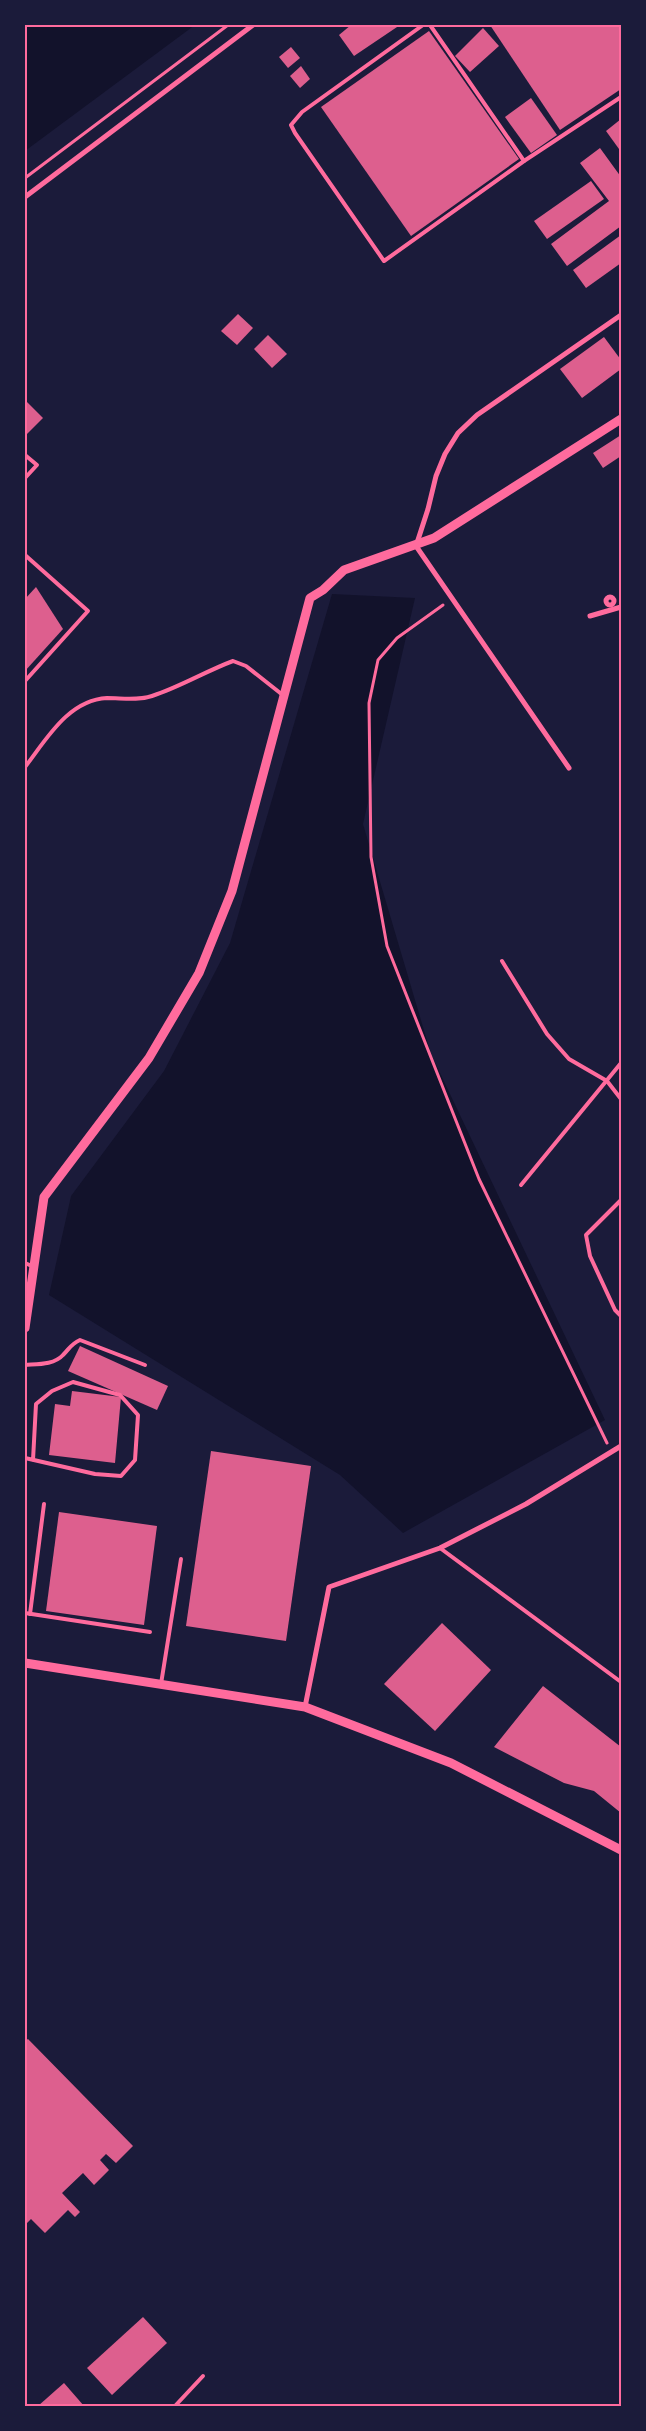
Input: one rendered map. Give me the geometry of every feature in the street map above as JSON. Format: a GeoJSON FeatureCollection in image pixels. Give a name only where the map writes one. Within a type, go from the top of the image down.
{"type":"FeatureCollection","features":[{"type":"Feature","properties":{"kind":"street"},"geometry":{"type":"LineString","coordinates":[[25,197],[253,25]]}},
{"type":"Feature","properties":{"kind":"street"},"geometry":{"type":"LineString","coordinates":[[416,546],[436,476],[445,454],[458,433],[477,415],[621,315]]}},
{"type":"Feature","properties":{"kind":"street"},"geometry":{"type":"LineString","coordinates":[[25,1328],[44,1197],[149,1058],[198,973],[232,891],[310,598],[323,590],[344,570],[416,546],[434,538],[621,420]]}},
{"type":"Feature","properties":{"kind":"street"},"geometry":{"type":"LineString","coordinates":[[416,546],[569,768]]}},
{"type":"Feature","properties":{"kind":"street"},"geometry":{"type":"LineString","coordinates":[[590,616],[621,607]]}},
{"type":"Feature","properties":{"kind":"street"},"geometry":{"type":"LineString","coordinates":[[305,1707],[329,1587],[440,1548],[526,1504],[621,1446]]}},
{"type":"Feature","properties":{"kind":"street"},"geometry":{"type":"LineString","coordinates":[[25,1663],[305,1707],[451,1764],[621,1850]]}},
{"type":"Feature","properties":{"kind":"lane"},"geometry":{"type":"LineString","coordinates":[[423,25],[302,112],[291,125],[294,133],[384,261],[524,161],[621,97]]}},
{"type":"Feature","properties":{"kind":"lane"},"geometry":{"type":"LineString","coordinates":[[430,25],[524,161]]}},
{"type":"Feature","properties":{"kind":"lane"},"geometry":{"type":"LineString","coordinates":[[25,455],[37,465],[25,478]]}},
{"type":"Feature","properties":{"kind":"lane"},"geometry":{"type":"LineString","coordinates":[[25,555],[88,611],[25,681]]}},
{"type":"Feature","properties":{"kind":"lane"},"geometry":{"type":"LineString","coordinates":[[25,767],[64,717],[85,704],[105,698],[132,700],[152,696],[233,660],[246,666],[284,696]]}},
{"type":"Feature","properties":{"kind":"lane"},"geometry":{"type":"LineString","coordinates":[[502,961],[547,1034],[569,1059],[607,1081],[621,1099]]}},
{"type":"Feature","properties":{"kind":"lane"},"geometry":{"type":"LineString","coordinates":[[522,1185],[621,1063]]}},
{"type":"Feature","properties":{"kind":"lane"},"geometry":{"type":"LineString","coordinates":[[621,1200],[586,1234],[590,1256],[615,1310],[621,1316]]}},
{"type":"Feature","properties":{"kind":"lane"},"geometry":{"type":"LineString","coordinates":[[25,1263],[34,1267]]}},
{"type":"Feature","properties":{"kind":"lane"},"geometry":{"type":"LineString","coordinates":[[25,1365],[50,1363],[62,1357],[70,1345],[80,1340],[145,1365]]}},
{"type":"Feature","properties":{"kind":"lane"},"geometry":{"type":"LineString","coordinates":[[25,1458],[33,1460],[95,1474],[121,1476],[135,1460],[138,1415],[120,1395],[73,1382],[59,1388],[36,1404],[33,1460]]}},
{"type":"Feature","properties":{"kind":"lane"},"geometry":{"type":"LineString","coordinates":[[44,1504],[28,1614],[150,1632]]}},
{"type":"Feature","properties":{"kind":"lane"},"geometry":{"type":"LineString","coordinates":[[440,1548],[621,1682]]}},
{"type":"Feature","properties":{"kind":"lane"},"geometry":{"type":"LineString","coordinates":[[162,1684],[181,1559]]}},
{"type":"Feature","properties":{"kind":"lane"},"geometry":{"type":"LineString","coordinates":[[175,2406],[202,2376]]}},
{"type":"Feature","properties":{"kind":"path"},"geometry":{"type":"LineString","coordinates":[[25,178],[228,25]]}},
{"type":"Feature","properties":{"kind":"path"},"geometry":{"type":"LineString","coordinates":[[452,599],[397,638],[378,660],[368,703],[371,857],[387,946],[479,1179],[611,1452]]}},
{"type":"Feature","properties":{"kind":"shaded area"},"geometry":{"type":"Polygon","coordinates":[[[25,25],[195,25],[25,151],[25,25]]]}},
{"type":"Feature","properties":{"kind":"shaded area"},"geometry":{"type":"Polygon","coordinates":[[[332,594],[415,598],[363,824],[431,1054],[605,1420],[403,1533],[340,1475],[49,1295],[71,1196],[164,1071],[230,943],[332,594]]]}},
{"type":"Feature","properties":{"kind":"building"},"geometry":{"type":"Polygon","coordinates":[[[351,25],[400,25],[354,56],[339,35],[351,25]]]}},
{"type":"Feature","properties":{"kind":"building"},"geometry":{"type":"Polygon","coordinates":[[[490,25],[621,25],[621,89],[560,130],[490,25]]]}},
{"type":"Feature","properties":{"kind":"building"},"geometry":{"type":"Polygon","coordinates":[[[483,28],[499,46],[470,72],[455,56],[483,28]]]}},
{"type":"Feature","properties":{"kind":"building"},"geometry":{"type":"Polygon","coordinates":[[[429,31],[519,159],[411,236],[321,107],[429,31]]]}},
{"type":"Feature","properties":{"kind":"building"},"geometry":{"type":"Polygon","coordinates":[[[291,47],[300,58],[288,68],[279,57],[291,47]]]}},
{"type":"Feature","properties":{"kind":"building"},"geometry":{"type":"Polygon","coordinates":[[[301,66],[310,79],[300,88],[290,76],[301,66]]]}},
{"type":"Feature","properties":{"kind":"building"},"geometry":{"type":"Polygon","coordinates":[[[531,98],[557,135],[531,153],[505,117],[531,98]]]}},
{"type":"Feature","properties":{"kind":"building"},"geometry":{"type":"Polygon","coordinates":[[[621,119],[621,147],[619,149],[606,131],[621,119]]]}},
{"type":"Feature","properties":{"kind":"building"},"geometry":{"type":"Polygon","coordinates":[[[600,148],[621,177],[621,226],[567,266],[551,244],[609,201],[580,163],[600,148]]]}},
{"type":"Feature","properties":{"kind":"building"},"geometry":{"type":"Polygon","coordinates":[[[591,181],[604,199],[547,239],[534,221],[591,181]]]}},
{"type":"Feature","properties":{"kind":"building"},"geometry":{"type":"Polygon","coordinates":[[[621,235],[621,263],[586,288],[573,270],[621,235]]]}},
{"type":"Feature","properties":{"kind":"building"},"geometry":{"type":"Polygon","coordinates":[[[238,314],[253,328],[237,345],[221,331],[238,314]]]}},
{"type":"Feature","properties":{"kind":"building"},"geometry":{"type":"Polygon","coordinates":[[[268,335],[287,354],[272,368],[254,349],[268,335]]]}},
{"type":"Feature","properties":{"kind":"building"},"geometry":{"type":"Polygon","coordinates":[[[604,337],[621,360],[621,369],[582,398],[560,369],[604,337]]]}},
{"type":"Feature","properties":{"kind":"building"},"geometry":{"type":"Polygon","coordinates":[[[25,400],[43,418],[25,436],[25,400]]]}},
{"type":"Feature","properties":{"kind":"building"},"geometry":{"type":"Polygon","coordinates":[[[621,435],[621,456],[603,468],[593,453],[621,435]]]}},
{"type":"Feature","properties":{"kind":"building"},"geometry":{"type":"Polygon","coordinates":[[[36,587],[63,629],[25,671],[25,599],[36,587]]]}},
{"type":"Feature","properties":{"kind":"building"},"geometry":{"type":"Polygon","coordinates":[[[80,1346],[168,1386],[157,1410],[68,1371],[80,1346]]]}},
{"type":"Feature","properties":{"kind":"building"},"geometry":{"type":"Polygon","coordinates":[[[72,1391],[121,1397],[115,1463],[49,1455],[55,1404],[70,1406],[72,1391]]]}},
{"type":"Feature","properties":{"kind":"building"},"geometry":{"type":"Polygon","coordinates":[[[211,1451],[311,1466],[286,1641],[186,1626],[211,1451]]]}},
{"type":"Feature","properties":{"kind":"building"},"geometry":{"type":"Polygon","coordinates":[[[59,1512],[157,1526],[144,1625],[46,1611],[59,1512]]]}},
{"type":"Feature","properties":{"kind":"building"},"geometry":{"type":"Polygon","coordinates":[[[442,1623],[491,1670],[435,1731],[384,1684],[442,1623]]]}},
{"type":"Feature","properties":{"kind":"building"},"geometry":{"type":"Polygon","coordinates":[[[543,1686],[621,1747],[621,1813],[594,1791],[564,1783],[494,1747],[543,1686]]]}},
{"type":"Feature","properties":{"kind":"building"},"geometry":{"type":"Polygon","coordinates":[[[28,2039],[133,2146],[116,2163],[106,2154],[100,2160],[109,2170],[94,2185],[83,2173],[62,2193],[80,2212],[75,2217],[68,2210],[45,2233],[31,2219],[25,2225],[25,2041],[28,2039]]]}},
{"type":"Feature","properties":{"kind":"building"},"geometry":{"type":"Polygon","coordinates":[[[143,2317],[167,2343],[112,2395],[87,2368],[143,2317]]]}},
{"type":"Feature","properties":{"kind":"building"},"geometry":{"type":"Polygon","coordinates":[[[64,2383],[84,2406],[38,2406],[64,2383]]]}}]}
